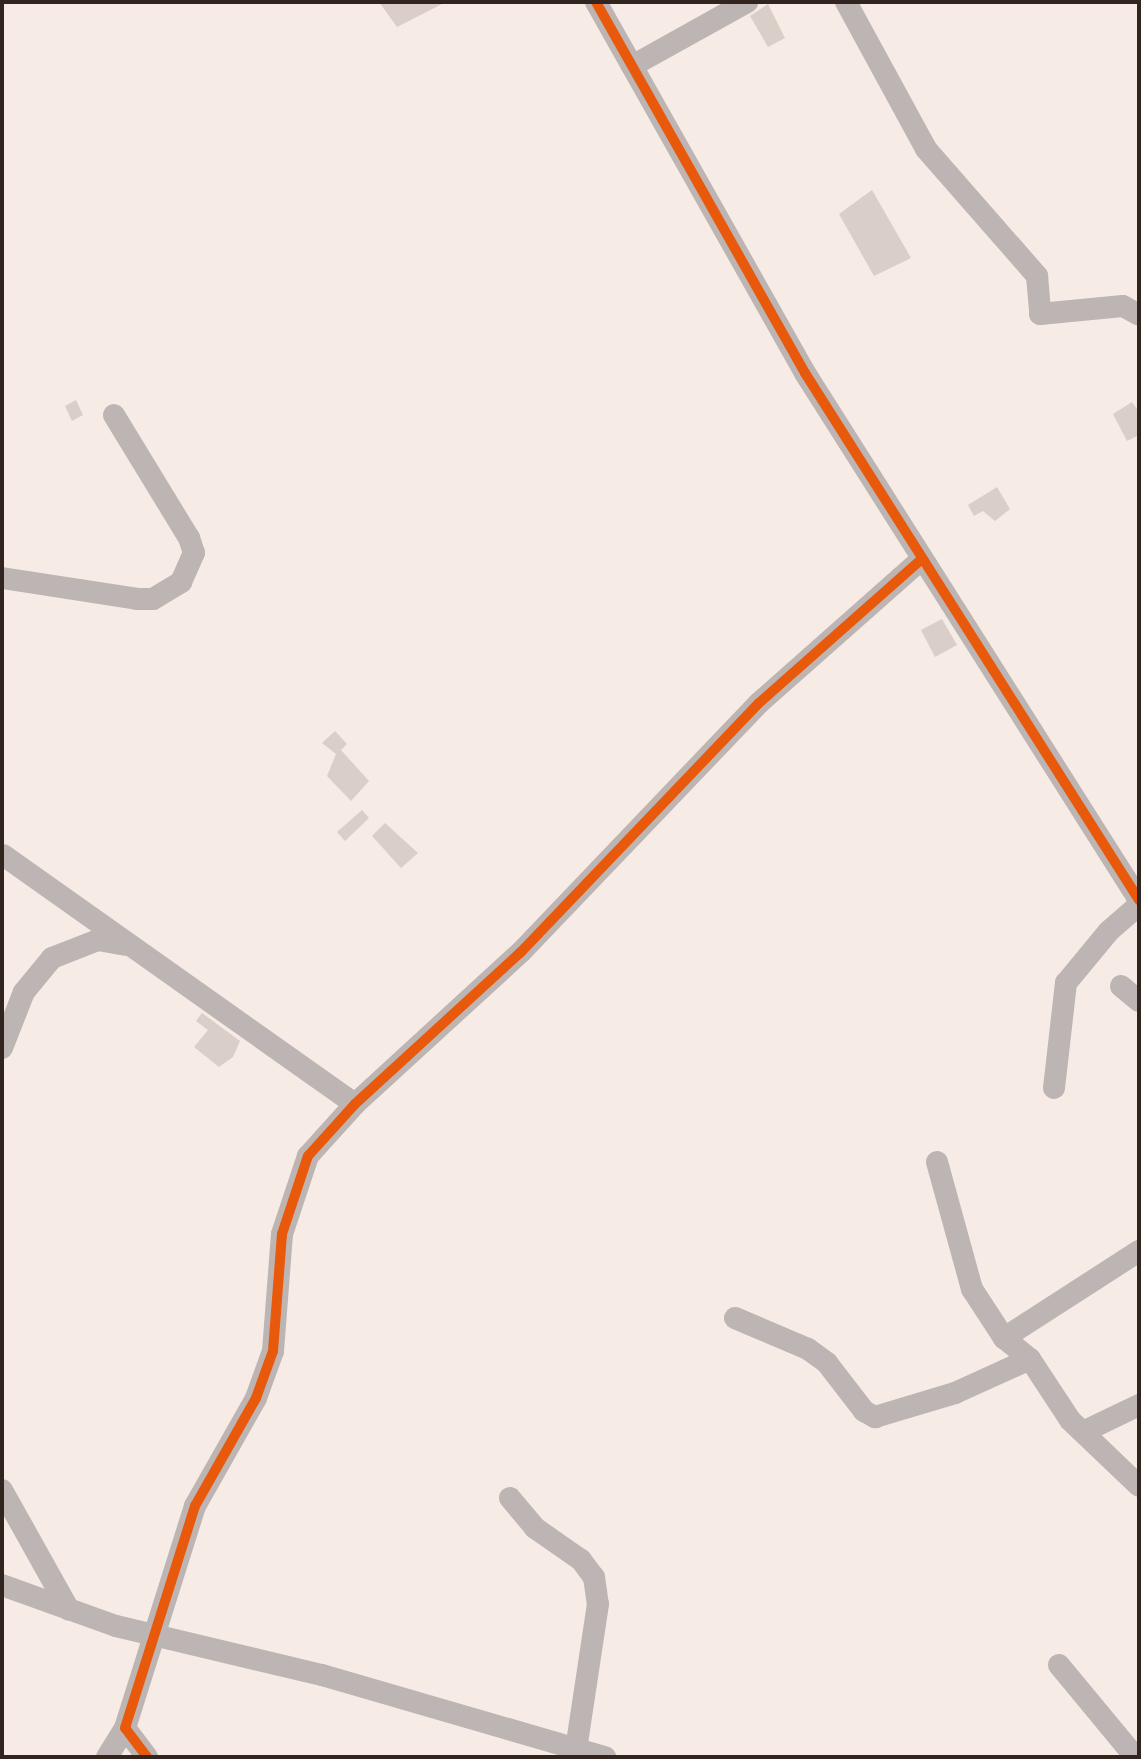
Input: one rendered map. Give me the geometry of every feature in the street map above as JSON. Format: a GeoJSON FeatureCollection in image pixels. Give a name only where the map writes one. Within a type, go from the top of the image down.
{"type":"FeatureCollection","features":[{"type":"Feature","properties":{"kind":"street"},"geometry":{"type":"LineString","coordinates":[[596,2],[805,373],[1139,902],[1109,931],[1066,983],[1054,1088]]}},
{"type":"Feature","properties":{"kind":"street"},"geometry":{"type":"LineString","coordinates":[[632,66],[747,2]]}},
{"type":"Feature","properties":{"kind":"street"},"geometry":{"type":"LineString","coordinates":[[846,2],[926,149],[1037,276],[1040,314],[1123,306],[1139,315]]}},
{"type":"Feature","properties":{"kind":"street"},"geometry":{"type":"LineString","coordinates":[[2,578],[137,599],[168,593],[186,575],[194,553],[189,538],[114,415]]}},
{"type":"Feature","properties":{"kind":"street"},"geometry":{"type":"LineString","coordinates":[[107,1757],[125,1728],[195,1506],[256,1398],[273,1351],[282,1234],[308,1156],[355,1104],[521,952],[759,703],[922,559]]}},
{"type":"Feature","properties":{"kind":"street"},"geometry":{"type":"LineString","coordinates":[[3,855],[355,1104]]}},
{"type":"Feature","properties":{"kind":"street"},"geometry":{"type":"LineString","coordinates":[[2,1048],[24,992],[52,958],[98,940],[138,949]]}},
{"type":"Feature","properties":{"kind":"street"},"geometry":{"type":"LineString","coordinates":[[1121,986],[1139,1001]]}},
{"type":"Feature","properties":{"kind":"street"},"geometry":{"type":"LineString","coordinates":[[937,1162],[972,1289],[1004,1338],[1030,1359],[1083,1432],[1139,1486]]}},
{"type":"Feature","properties":{"kind":"street"},"geometry":{"type":"LineString","coordinates":[[1004,1338],[1139,1251]]}},
{"type":"Feature","properties":{"kind":"street"},"geometry":{"type":"LineString","coordinates":[[735,1318],[808,1349],[827,1363],[864,1411],[875,1417],[955,1393],[1030,1359]]}},
{"type":"Feature","properties":{"kind":"street"},"geometry":{"type":"LineString","coordinates":[[1083,1432],[1139,1405]]}},
{"type":"Feature","properties":{"kind":"street"},"geometry":{"type":"LineString","coordinates":[[2,1490],[69,1610]]}},
{"type":"Feature","properties":{"kind":"street"},"geometry":{"type":"LineString","coordinates":[[510,1498],[535,1528],[581,1560],[594,1577],[598,1604],[576,1749]]}},
{"type":"Feature","properties":{"kind":"street"},"geometry":{"type":"LineString","coordinates":[[2,1585],[69,1610],[152,1635],[322,1675],[532,1747],[576,1749],[605,1757]]}},
{"type":"Feature","properties":{"kind":"street"},"geometry":{"type":"LineString","coordinates":[[1059,1665],[1135,1757]]}},
{"type":"Feature","properties":{"kind":"street"},"geometry":{"type":"LineString","coordinates":[[125,1728],[147,1757]]}},
{"type":"Feature","properties":{"kind":"building"},"geometry":{"type":"Polygon","coordinates":[[[379,2],[446,2],[397,27],[379,2]]]}},
{"type":"Feature","properties":{"kind":"building"},"geometry":{"type":"Polygon","coordinates":[[[768,4],[785,38],[768,47],[750,16],[768,4]]]}},
{"type":"Feature","properties":{"kind":"building"},"geometry":{"type":"Polygon","coordinates":[[[872,190],[911,258],[874,276],[839,214],[872,190]]]}},
{"type":"Feature","properties":{"kind":"building"},"geometry":{"type":"Polygon","coordinates":[[[76,400],[83,415],[72,421],[65,406],[76,400]]]}},
{"type":"Feature","properties":{"kind":"building"},"geometry":{"type":"Polygon","coordinates":[[[1132,402],[1139,412],[1139,435],[1127,441],[1113,414],[1132,402]]]}},
{"type":"Feature","properties":{"kind":"building"},"geometry":{"type":"Polygon","coordinates":[[[997,487],[1010,509],[995,521],[983,511],[974,516],[968,505],[997,487]]]}},
{"type":"Feature","properties":{"kind":"building"},"geometry":{"type":"Polygon","coordinates":[[[942,619],[957,645],[935,657],[921,630],[942,619]]]}},
{"type":"Feature","properties":{"kind":"building"},"geometry":{"type":"Polygon","coordinates":[[[335,731],[347,744],[341,750],[369,781],[351,801],[327,776],[336,754],[322,743],[335,731]]]}},
{"type":"Feature","properties":{"kind":"building"},"geometry":{"type":"Polygon","coordinates":[[[362,810],[369,818],[345,841],[337,832],[362,810]]]}},
{"type":"Feature","properties":{"kind":"building"},"geometry":{"type":"Polygon","coordinates":[[[385,823],[418,853],[401,868],[372,836],[385,823]]]}},
{"type":"Feature","properties":{"kind":"building"},"geometry":{"type":"Polygon","coordinates":[[[202,1013],[240,1041],[233,1057],[219,1067],[194,1047],[208,1030],[196,1021],[202,1013]]]}},
{"type":"Feature","properties":{"kind":"cycle path"},"geometry":{"type":"LineString","coordinates":[[596,2],[805,373],[1139,900]]}},
{"type":"Feature","properties":{"kind":"cycle path"},"geometry":{"type":"LineString","coordinates":[[147,1757],[125,1728],[195,1506],[256,1398],[273,1351],[282,1234],[308,1156],[355,1104],[521,952],[759,703],[922,559]]}}]}
